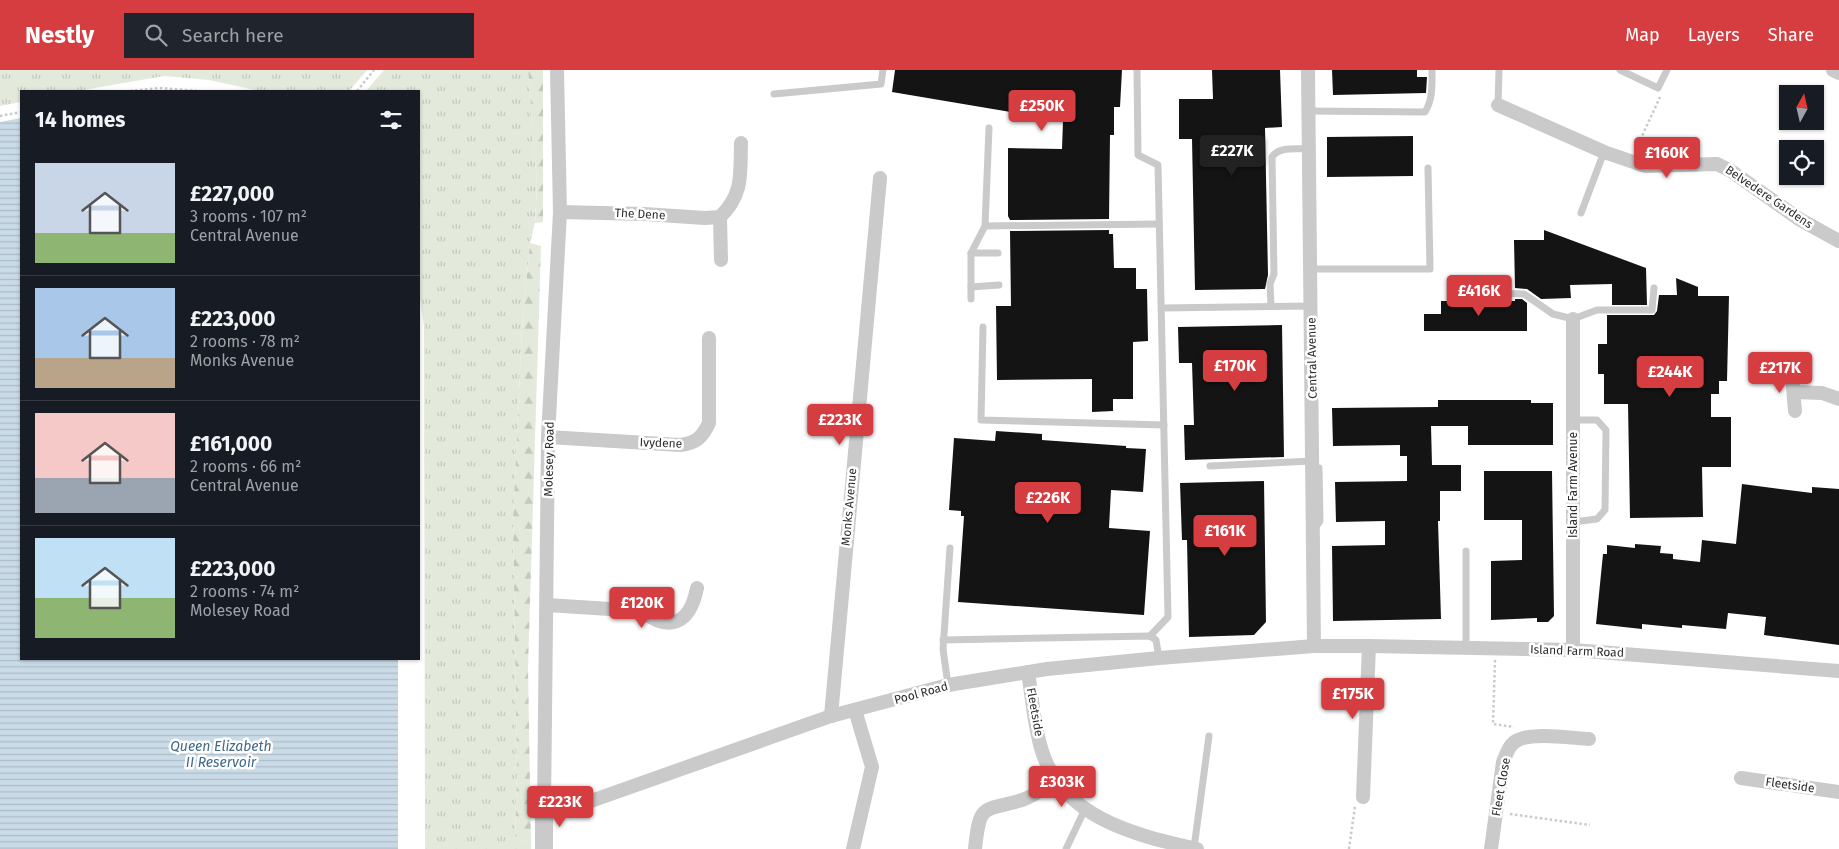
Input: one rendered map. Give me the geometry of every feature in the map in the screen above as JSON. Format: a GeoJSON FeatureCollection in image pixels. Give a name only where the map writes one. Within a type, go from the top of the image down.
{"type":"FeatureCollection","features":[{"type":"Feature","properties":{"kind":"street","name":"Molesey Road"},"geometry":{"type":"LineString","coordinates":[[544,849],[548,437],[560,212],[557,70]]}},
{"type":"Feature","properties":{"kind":"street","name":"Central Avenue"},"geometry":{"type":"LineString","coordinates":[[1308,70],[1312,306],[1314,646]]}},
{"type":"Feature","properties":{"kind":"street"},"geometry":{"type":"LineString","coordinates":[[1833,70],[1839,73]]}},
{"type":"Feature","properties":{"kind":"street","name":"Belvedere Gardens"},"geometry":{"type":"LineString","coordinates":[[1498,105],[1630,162],[1645,166],[1717,164],[1731,171],[1799,219],[1839,242]]}},
{"type":"Feature","properties":{"kind":"street"},"geometry":{"type":"LineString","coordinates":[[721,260],[720,217],[731,206],[739,190],[741,143]]}},
{"type":"Feature","properties":{"kind":"street","name":"Monks Avenue"},"geometry":{"type":"LineString","coordinates":[[831,716],[880,178]]}},
{"type":"Feature","properties":{"kind":"street","name":"The Dene"},"geometry":{"type":"LineString","coordinates":[[560,212],[720,217]]}},
{"type":"Feature","properties":{"kind":"street","name":"Island Farm Avenue"},"geometry":{"type":"LineString","coordinates":[[1573,319],[1574,650]]}},
{"type":"Feature","properties":{"kind":"street","name":"Ivydene"},"geometry":{"type":"LineString","coordinates":[[548,437],[680,445],[694,444],[704,435],[709,423],[709,338]]}},
{"type":"Feature","properties":{"kind":"street"},"geometry":{"type":"LineString","coordinates":[[1792,376],[1795,411]]}},
{"type":"Feature","properties":{"kind":"street"},"geometry":{"type":"LineString","coordinates":[[1794,392],[1822,393],[1839,399]]}},
{"type":"Feature","properties":{"kind":"street"},"geometry":{"type":"LineString","coordinates":[[547,605],[641,611],[653,620],[670,622],[682,620],[694,602],[696,588]]}},
{"type":"Feature","properties":{"kind":"street","name":"Pool Road"},"geometry":{"type":"LineString","coordinates":[[544,807],[572,806],[591,801],[831,716],[948,685],[1028,672],[1159,658],[1314,646]]}},
{"type":"Feature","properties":{"kind":"street","name":"Island Farm Road"},"geometry":{"type":"LineString","coordinates":[[1314,646],[1574,650],[1839,671]]}},
{"type":"Feature","properties":{"kind":"street"},"geometry":{"type":"LineString","coordinates":[[1363,797],[1369,646]]}},
{"type":"Feature","properties":{"kind":"street","name":"Fleetside"},"geometry":{"type":"LineString","coordinates":[[1028,672],[1041,749],[1061,788],[1085,810],[1106,822],[1152,839],[1195,849]]}},
{"type":"Feature","properties":{"kind":"street"},"geometry":{"type":"LineString","coordinates":[[853,849],[872,767],[855,710]]}},
{"type":"Feature","properties":{"kind":"street","name":"Fleet Close"},"geometry":{"type":"LineString","coordinates":[[1491,849],[1503,762],[1508,748],[1519,739],[1533,736],[1589,738]]}},
{"type":"Feature","properties":{"kind":"street","name":"Fleetside"},"geometry":{"type":"LineString","coordinates":[[1741,778],[1839,792]]}},
{"type":"Feature","properties":{"kind":"street"},"geometry":{"type":"LineString","coordinates":[[975,849],[978,822],[982,813],[992,806],[1023,800],[1036,794],[1056,779]]}},
{"type":"Feature","properties":{"kind":"lane"},"geometry":{"type":"LineString","coordinates":[[774,94],[881,84],[883,70]]}},
{"type":"Feature","properties":{"kind":"lane"},"geometry":{"type":"LineString","coordinates":[[1137,70],[1138,155],[1158,165],[1162,308],[1168,617],[1150,636]]}},
{"type":"Feature","properties":{"kind":"lane"},"geometry":{"type":"LineString","coordinates":[[1309,111],[1425,112],[1430,104],[1432,70]]}},
{"type":"Feature","properties":{"kind":"lane"},"geometry":{"type":"LineString","coordinates":[[1498,105],[1499,70]]}},
{"type":"Feature","properties":{"kind":"lane"},"geometry":{"type":"LineString","coordinates":[[1620,70],[1658,88],[1667,70]]}},
{"type":"Feature","properties":{"kind":"lane"},"geometry":{"type":"LineString","coordinates":[[971,299],[971,253],[986,226],[989,128]]}},
{"type":"Feature","properties":{"kind":"lane"},"geometry":{"type":"LineString","coordinates":[[1272,305],[1270,284],[1274,274],[1272,157],[1275,152],[1283,150],[1310,148]]}},
{"type":"Feature","properties":{"kind":"lane"},"geometry":{"type":"LineString","coordinates":[[1581,213],[1604,152]]}},
{"type":"Feature","properties":{"kind":"lane"},"geometry":{"type":"LineString","coordinates":[[1311,269],[1430,269],[1428,168]]}},
{"type":"Feature","properties":{"kind":"lane"},"geometry":{"type":"LineString","coordinates":[[986,226],[1159,224]]}},
{"type":"Feature","properties":{"kind":"lane"},"geometry":{"type":"LineString","coordinates":[[971,253],[998,253]]}},
{"type":"Feature","properties":{"kind":"lane"},"geometry":{"type":"LineString","coordinates":[[971,287],[999,285]]}},
{"type":"Feature","properties":{"kind":"lane"},"geometry":{"type":"LineString","coordinates":[[1490,293],[1524,294],[1553,314],[1573,319],[1597,310],[1652,310],[1654,288]]}},
{"type":"Feature","properties":{"kind":"lane"},"geometry":{"type":"LineString","coordinates":[[1162,308],[1272,305],[1312,306]]}},
{"type":"Feature","properties":{"kind":"lane"},"geometry":{"type":"LineString","coordinates":[[983,327],[981,420],[1164,425]]}},
{"type":"Feature","properties":{"kind":"lane"},"geometry":{"type":"LineString","coordinates":[[1573,420],[1597,420],[1606,430],[1605,510],[1597,519],[1573,522]]}},
{"type":"Feature","properties":{"kind":"lane"},"geometry":{"type":"LineString","coordinates":[[1313,446],[1318,452],[1320,513],[1317,527],[1313,526]]}},
{"type":"Feature","properties":{"kind":"lane"},"geometry":{"type":"LineString","coordinates":[[1210,466],[1312,461]]}},
{"type":"Feature","properties":{"kind":"lane"},"geometry":{"type":"LineString","coordinates":[[948,685],[943,660],[943,640],[950,548]]}},
{"type":"Feature","properties":{"kind":"lane"},"geometry":{"type":"LineString","coordinates":[[1466,551],[1466,649]]}},
{"type":"Feature","properties":{"kind":"lane"},"geometry":{"type":"LineString","coordinates":[[943,640],[1150,636],[1156,640],[1159,658]]}},
{"type":"Feature","properties":{"kind":"lane"},"geometry":{"type":"LineString","coordinates":[[1195,849],[1209,736]]}},
{"type":"Feature","properties":{"kind":"lane"},"geometry":{"type":"LineString","coordinates":[[1066,849],[1085,810]]}},
{"type":"Feature","properties":{"kind":"path"},"geometry":{"type":"LineString","coordinates":[[358,90],[374,70]]}},
{"type":"Feature","properties":{"kind":"path"},"geometry":{"type":"LineString","coordinates":[[140,90],[160,88],[185,90]]}},
{"type":"Feature","properties":{"kind":"path"},"geometry":{"type":"LineString","coordinates":[[1630,162],[1663,90],[1658,88]]}},
{"type":"Feature","properties":{"kind":"path"},"geometry":{"type":"LineString","coordinates":[[0,116],[20,112]]}},
{"type":"Feature","properties":{"kind":"path"},"geometry":{"type":"LineString","coordinates":[[1496,649],[1493,724],[1515,725],[1514,743]]}},
{"type":"Feature","properties":{"kind":"path"},"geometry":{"type":"LineString","coordinates":[[1350,849],[1356,796],[1363,797]]}},
{"type":"Feature","properties":{"kind":"path"},"geometry":{"type":"LineString","coordinates":[[1496,812],[1590,825]]}},
{"type":"Feature","properties":{"kind":"green space"},"geometry":{"type":"Polygon","coordinates":[[[0,70],[367,70],[350,90],[255,90],[209,80],[164,76],[84,90],[20,90],[20,102],[0,106],[0,70]]]}},
{"type":"Feature","properties":{"kind":"green space"},"geometry":{"type":"Polygon","coordinates":[[[384,70],[528,70],[537,184],[535,223],[530,243],[522,328],[513,520],[517,770],[515,836],[531,844],[531,849],[425,849],[424,326],[420,300],[420,90],[367,90],[384,70]]]}},
{"type":"Feature","properties":{"kind":"green space"},"geometry":{"type":"Polygon","coordinates":[[[528,70],[543,70],[543,222],[535,223],[537,184],[528,70]]]}},
{"type":"Feature","properties":{"kind":"green space"},"geometry":{"type":"Polygon","coordinates":[[[530,243],[541,246],[528,668],[531,844],[515,836],[517,770],[513,520],[522,328],[530,243]]]}},
{"type":"Feature","properties":{"kind":"water","name":"Queen Elizabeth II Reservoir"},"geometry":{"type":"Polygon","coordinates":[[[20,118],[20,660],[398,660],[398,849],[0,849],[0,122],[20,118]]]}},
{"type":"Feature","properties":{"kind":"building"},"geometry":{"type":"Polygon","coordinates":[[[895,70],[1122,70],[1120,107],[1114,107],[1114,135],[1110,135],[1109,219],[1010,220],[1008,216],[1008,148],[1062,149],[1063,121],[892,92],[895,70]]]}},
{"type":"Feature","properties":{"kind":"building"},"geometry":{"type":"Polygon","coordinates":[[[1212,70],[1280,70],[1282,127],[1265,128],[1268,275],[1265,289],[1195,290],[1192,139],[1179,139],[1179,99],[1213,99],[1212,70]]]}},
{"type":"Feature","properties":{"kind":"building"},"geometry":{"type":"Polygon","coordinates":[[[1332,70],[1417,70],[1417,77],[1427,77],[1426,93],[1333,95],[1332,70]]]}},
{"type":"Feature","properties":{"kind":"building"},"geometry":{"type":"Polygon","coordinates":[[[1413,136],[1413,176],[1327,177],[1327,137],[1413,136]]]}},
{"type":"Feature","properties":{"kind":"building"},"geometry":{"type":"Polygon","coordinates":[[[1109,230],[1109,234],[1113,234],[1114,268],[1136,268],[1136,289],[1147,289],[1148,341],[1133,342],[1133,399],[1113,399],[1113,411],[1092,412],[1092,379],[997,380],[996,306],[1011,306],[1010,231],[1109,230]]]}},
{"type":"Feature","properties":{"kind":"building"},"geometry":{"type":"Polygon","coordinates":[[[1544,230],[1646,268],[1647,305],[1612,305],[1612,284],[1570,285],[1571,298],[1541,299],[1527,289],[1515,288],[1514,240],[1544,240],[1544,230]]]}},
{"type":"Feature","properties":{"kind":"building"},"geometry":{"type":"Polygon","coordinates":[[[1676,278],[1698,287],[1698,296],[1729,296],[1727,381],[1719,381],[1719,394],[1711,394],[1711,417],[1731,417],[1731,467],[1702,467],[1703,517],[1630,518],[1628,404],[1604,404],[1604,374],[1598,374],[1598,344],[1607,344],[1607,315],[1654,315],[1657,311],[1659,295],[1677,295],[1676,278]]]}},
{"type":"Feature","properties":{"kind":"building"},"geometry":{"type":"Polygon","coordinates":[[[1515,299],[1522,299],[1527,303],[1527,331],[1424,331],[1424,314],[1441,314],[1441,301],[1515,301],[1515,299]]]}},
{"type":"Feature","properties":{"kind":"building"},"geometry":{"type":"Polygon","coordinates":[[[1282,325],[1284,457],[1185,460],[1184,425],[1194,425],[1192,363],[1179,363],[1178,327],[1282,325]]]}},
{"type":"Feature","properties":{"kind":"building"},"geometry":{"type":"Polygon","coordinates":[[[1438,400],[1531,400],[1531,403],[1553,403],[1553,445],[1468,445],[1468,426],[1431,426],[1432,465],[1461,465],[1461,491],[1440,491],[1440,521],[1438,521],[1441,619],[1333,621],[1332,546],[1385,545],[1385,521],[1336,522],[1335,482],[1407,481],[1407,456],[1400,456],[1400,445],[1333,446],[1332,408],[1438,407],[1438,400]]]}},
{"type":"Feature","properties":{"kind":"building"},"geometry":{"type":"Polygon","coordinates":[[[996,431],[1042,434],[1042,440],[1146,449],[1143,492],[1111,490],[1109,528],[1150,531],[1144,615],[958,602],[964,516],[961,516],[961,511],[949,510],[954,438],[995,441],[996,431]]]}},
{"type":"Feature","properties":{"kind":"building"},"geometry":{"type":"Polygon","coordinates":[[[1484,471],[1552,471],[1554,616],[1548,622],[1537,622],[1537,618],[1491,620],[1491,561],[1522,560],[1522,520],[1484,520],[1484,471]]]}},
{"type":"Feature","properties":{"kind":"building"},"geometry":{"type":"Polygon","coordinates":[[[1264,481],[1266,622],[1254,635],[1189,637],[1187,540],[1182,540],[1180,483],[1264,481]]]}},
{"type":"Feature","properties":{"kind":"building"},"geometry":{"type":"Polygon","coordinates":[[[1742,484],[1812,493],[1812,487],[1839,489],[1839,645],[1764,635],[1766,617],[1728,613],[1726,629],[1682,625],[1682,628],[1642,624],[1642,629],[1596,624],[1603,554],[1607,554],[1607,545],[1635,548],[1635,544],[1661,546],[1660,553],[1673,554],[1673,559],[1700,562],[1702,540],[1736,544],[1742,484]]]}}]}
